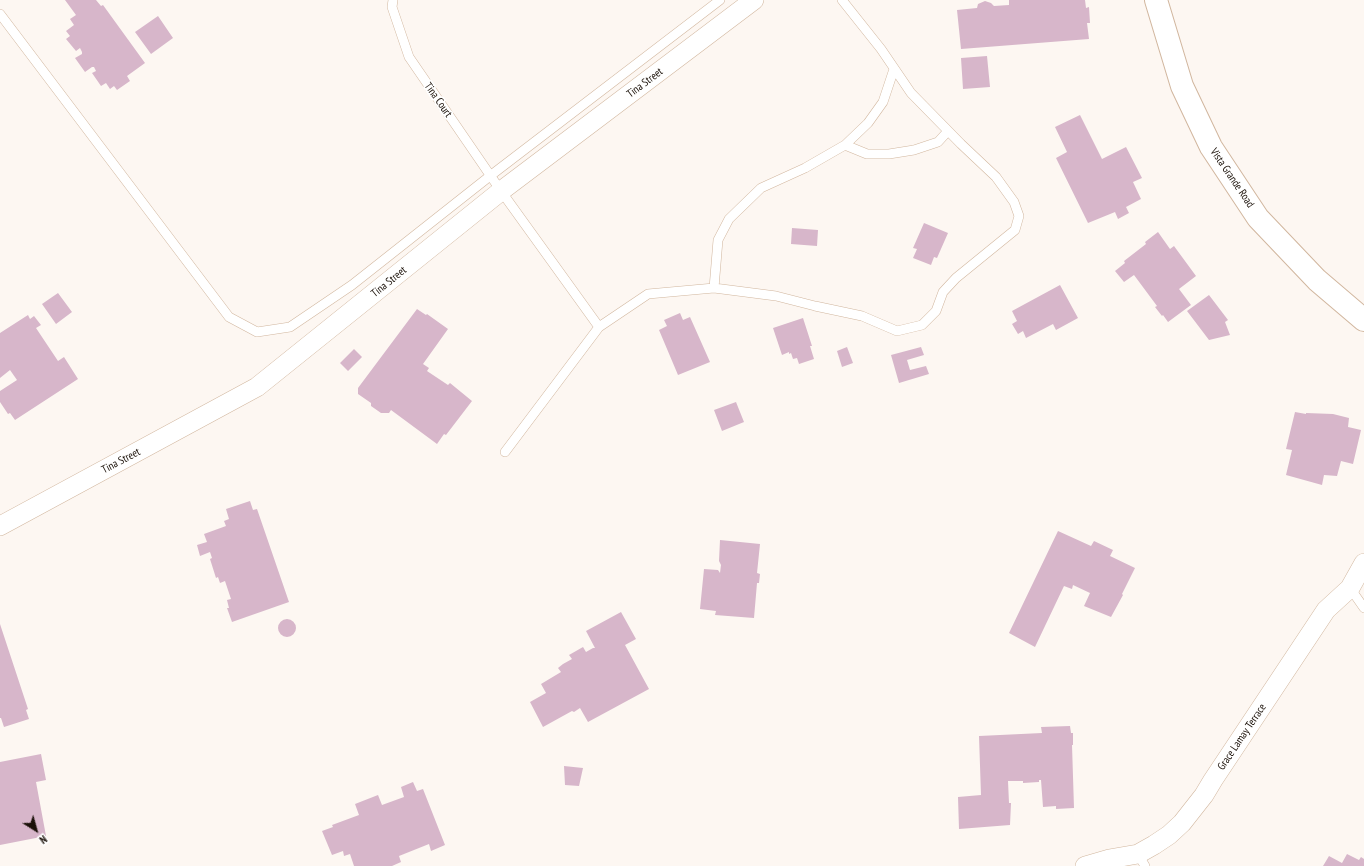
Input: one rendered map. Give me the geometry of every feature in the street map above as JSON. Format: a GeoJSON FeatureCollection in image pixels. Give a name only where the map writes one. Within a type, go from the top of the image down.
{"type":"FeatureCollection","features":[{"type":"Feature","properties":{"kind":"street","name":"Tina Street"},"geometry":{"type":"LineString","coordinates":[[0,526],[258,387],[501,191],[754,0]]}},
{"type":"Feature","properties":{"kind":"street","name":"Vista Grande Road"},"geometry":{"type":"LineString","coordinates":[[1156,0],[1182,86],[1211,147],[1258,218],[1317,280],[1364,320]]}},
{"type":"Feature","properties":{"kind":"street","name":"Grace Lamay Terrace"},"geometry":{"type":"LineString","coordinates":[[1085,866],[1109,859],[1142,860],[1154,845],[1169,835],[1194,810],[1326,610],[1350,588],[1364,563]]}},
{"type":"Feature","properties":{"kind":"lane","name":"Tina Court"},"geometry":{"type":"LineString","coordinates":[[394,0],[392,7],[409,57],[490,176],[599,327]]}},
{"type":"Feature","properties":{"kind":"lane"},"geometry":{"type":"LineString","coordinates":[[0,14],[229,317],[258,332],[290,327],[352,284],[720,0]]}},
{"type":"Feature","properties":{"kind":"lane"},"geometry":{"type":"LineString","coordinates":[[505,452],[599,327],[648,294],[714,288],[776,296],[862,316],[897,331],[922,325],[936,311],[943,292],[956,278],[1015,230],[1019,216],[1014,202],[996,177],[911,93],[881,49],[842,0]]}},
{"type":"Feature","properties":{"kind":"lane"},"geometry":{"type":"LineString","coordinates":[[714,288],[718,240],[729,219],[761,188],[805,168],[845,145],[868,123],[883,102],[894,69]]}},
{"type":"Feature","properties":{"kind":"lane"},"geometry":{"type":"LineString","coordinates":[[845,145],[867,154],[889,154],[914,150],[938,142],[948,131]]}},
{"type":"Feature","properties":{"kind":"lane"},"geometry":{"type":"LineString","coordinates":[[1350,588],[1364,608]]}},
{"type":"Feature","properties":{"kind":"building"},"geometry":{"type":"Polygon","coordinates":[[[65,0],[96,0],[101,6],[103,5],[145,63],[127,76],[130,81],[117,90],[114,86],[110,89],[106,83],[101,86],[92,73],[96,71],[94,67],[85,72],[75,58],[82,54],[82,52],[80,48],[76,51],[66,39],[70,36],[66,31],[74,25],[70,19],[76,15],[65,0]]]}},
{"type":"Feature","properties":{"kind":"building"},"geometry":{"type":"Polygon","coordinates":[[[1009,0],[1085,0],[1086,8],[1089,7],[1090,23],[1087,23],[1089,39],[961,49],[957,10],[977,8],[978,4],[985,1],[994,6],[1009,5],[1009,0]]]}},
{"type":"Feature","properties":{"kind":"building"},"geometry":{"type":"Polygon","coordinates":[[[158,16],[173,38],[151,54],[135,32],[158,16]]]}},
{"type":"Feature","properties":{"kind":"building"},"geometry":{"type":"Polygon","coordinates":[[[987,56],[990,87],[963,89],[961,58],[987,56]]]}},
{"type":"Feature","properties":{"kind":"building"},"geometry":{"type":"Polygon","coordinates":[[[1080,115],[1102,159],[1126,147],[1142,178],[1133,182],[1141,199],[1126,207],[1129,213],[1118,219],[1115,212],[1088,223],[1056,158],[1067,152],[1055,127],[1080,115]]]}},
{"type":"Feature","properties":{"kind":"building"},"geometry":{"type":"Polygon","coordinates":[[[924,223],[948,233],[937,258],[934,257],[931,265],[913,258],[917,249],[913,248],[924,223]]]}},
{"type":"Feature","properties":{"kind":"building"},"geometry":{"type":"Polygon","coordinates":[[[792,228],[818,230],[817,246],[791,244],[792,228]]]}},
{"type":"Feature","properties":{"kind":"building"},"geometry":{"type":"Polygon","coordinates":[[[1158,232],[1170,249],[1174,246],[1196,276],[1179,289],[1191,305],[1168,322],[1155,307],[1157,306],[1134,275],[1124,282],[1115,271],[1125,263],[1124,261],[1146,244],[1145,242],[1158,232]]]}},
{"type":"Feature","properties":{"kind":"building"},"geometry":{"type":"Polygon","coordinates":[[[1060,285],[1078,318],[1056,330],[1053,324],[1026,338],[1023,331],[1018,334],[1012,324],[1017,321],[1012,311],[1060,285]]]}},
{"type":"Feature","properties":{"kind":"building"},"geometry":{"type":"Polygon","coordinates":[[[58,293],[72,312],[56,324],[42,304],[58,293]]]}},
{"type":"Feature","properties":{"kind":"building"},"geometry":{"type":"Polygon","coordinates":[[[1209,295],[1228,320],[1225,322],[1230,335],[1209,340],[1187,311],[1209,295]]]}},
{"type":"Feature","properties":{"kind":"building"},"geometry":{"type":"Polygon","coordinates":[[[417,309],[426,315],[427,314],[448,329],[423,364],[429,368],[427,371],[448,385],[450,383],[472,401],[446,435],[444,434],[437,444],[391,410],[389,413],[381,413],[371,406],[371,403],[358,394],[358,388],[417,309]]]}},
{"type":"Feature","properties":{"kind":"building"},"geometry":{"type":"Polygon","coordinates":[[[680,313],[683,320],[690,317],[710,362],[678,375],[659,330],[667,326],[664,320],[680,313]]]}},
{"type":"Feature","properties":{"kind":"building"},"geometry":{"type":"Polygon","coordinates":[[[28,315],[30,319],[34,316],[41,325],[36,328],[58,361],[64,357],[78,379],[15,420],[10,413],[8,414],[0,402],[0,391],[17,380],[10,370],[0,378],[0,333],[28,315]]]}},
{"type":"Feature","properties":{"kind":"building"},"geometry":{"type":"Polygon","coordinates":[[[803,318],[812,346],[810,346],[814,359],[799,364],[797,358],[793,359],[791,353],[789,354],[789,352],[782,355],[773,328],[803,318]]]}},
{"type":"Feature","properties":{"kind":"building"},"geometry":{"type":"Polygon","coordinates":[[[847,347],[853,363],[842,367],[837,351],[847,347]]]}},
{"type":"Feature","properties":{"kind":"building"},"geometry":{"type":"Polygon","coordinates":[[[921,347],[924,355],[907,360],[910,370],[926,366],[929,374],[899,383],[891,355],[921,347]]]}},
{"type":"Feature","properties":{"kind":"building"},"geometry":{"type":"Polygon","coordinates":[[[354,349],[362,357],[348,371],[340,363],[354,349]]]}},
{"type":"Feature","properties":{"kind":"building"},"geometry":{"type":"Polygon","coordinates":[[[736,402],[744,422],[722,431],[714,410],[736,402]]]}},
{"type":"Feature","properties":{"kind":"building"},"geometry":{"type":"Polygon","coordinates":[[[1295,412],[1306,414],[1333,414],[1349,418],[1348,427],[1361,430],[1353,464],[1341,461],[1337,476],[1324,475],[1322,485],[1286,475],[1292,450],[1286,449],[1295,412]]]}},
{"type":"Feature","properties":{"kind":"building"},"geometry":{"type":"Polygon","coordinates":[[[250,501],[253,510],[257,509],[289,602],[232,622],[227,608],[229,608],[227,600],[231,599],[225,581],[220,583],[218,577],[216,578],[210,559],[212,558],[210,552],[200,556],[197,545],[207,542],[204,534],[226,526],[224,521],[229,519],[226,509],[250,501]]]}},
{"type":"Feature","properties":{"kind":"building"},"geometry":{"type":"Polygon","coordinates":[[[1058,531],[1091,546],[1094,541],[1113,550],[1110,556],[1135,568],[1111,617],[1084,606],[1090,593],[1073,585],[1072,589],[1064,586],[1035,647],[1009,633],[1058,531]]]}},
{"type":"Feature","properties":{"kind":"building"},"geometry":{"type":"Polygon","coordinates":[[[720,540],[760,544],[757,573],[760,574],[759,583],[757,583],[754,618],[715,615],[716,611],[700,609],[704,569],[718,570],[720,573],[720,540]]]}},
{"type":"Feature","properties":{"kind":"building"},"geometry":{"type":"Polygon","coordinates":[[[621,612],[636,639],[625,645],[649,689],[588,722],[580,708],[543,727],[530,702],[546,693],[541,684],[561,672],[558,668],[572,659],[569,655],[583,647],[586,652],[595,648],[586,631],[621,612]]]}},
{"type":"Feature","properties":{"kind":"building"},"geometry":{"type":"Polygon","coordinates":[[[283,619],[291,619],[296,624],[294,635],[291,637],[283,637],[278,632],[278,624],[283,619]]]}},
{"type":"Feature","properties":{"kind":"building"},"geometry":{"type":"Polygon","coordinates":[[[0,624],[28,709],[26,710],[29,719],[4,727],[0,718],[0,624]]]}},
{"type":"Feature","properties":{"kind":"building"},"geometry":{"type":"Polygon","coordinates":[[[1070,726],[1071,733],[1073,733],[1074,808],[1056,809],[1056,806],[1043,807],[1041,780],[1039,780],[1039,782],[1023,783],[1023,781],[1008,781],[1009,803],[1011,803],[1010,825],[959,829],[958,797],[981,795],[979,736],[1042,733],[1041,727],[1070,726]]]}},
{"type":"Feature","properties":{"kind":"building"},"geometry":{"type":"Polygon","coordinates":[[[41,754],[46,780],[36,782],[46,836],[0,845],[0,762],[41,754]]]}},
{"type":"Feature","properties":{"kind":"building"},"geometry":{"type":"Polygon","coordinates":[[[564,766],[583,768],[579,786],[565,785],[564,766]]]}},
{"type":"Feature","properties":{"kind":"building"},"geometry":{"type":"Polygon","coordinates":[[[413,782],[417,791],[423,789],[445,845],[431,851],[429,844],[399,856],[401,862],[392,866],[354,866],[350,854],[344,856],[343,851],[332,855],[322,831],[333,827],[332,825],[359,815],[355,804],[378,795],[382,805],[404,797],[401,787],[413,782]]]}},
{"type":"Feature","properties":{"kind":"building"},"geometry":{"type":"Polygon","coordinates":[[[1347,854],[1359,860],[1361,857],[1364,859],[1364,866],[1323,866],[1329,856],[1342,863],[1347,854]]]}}]}
